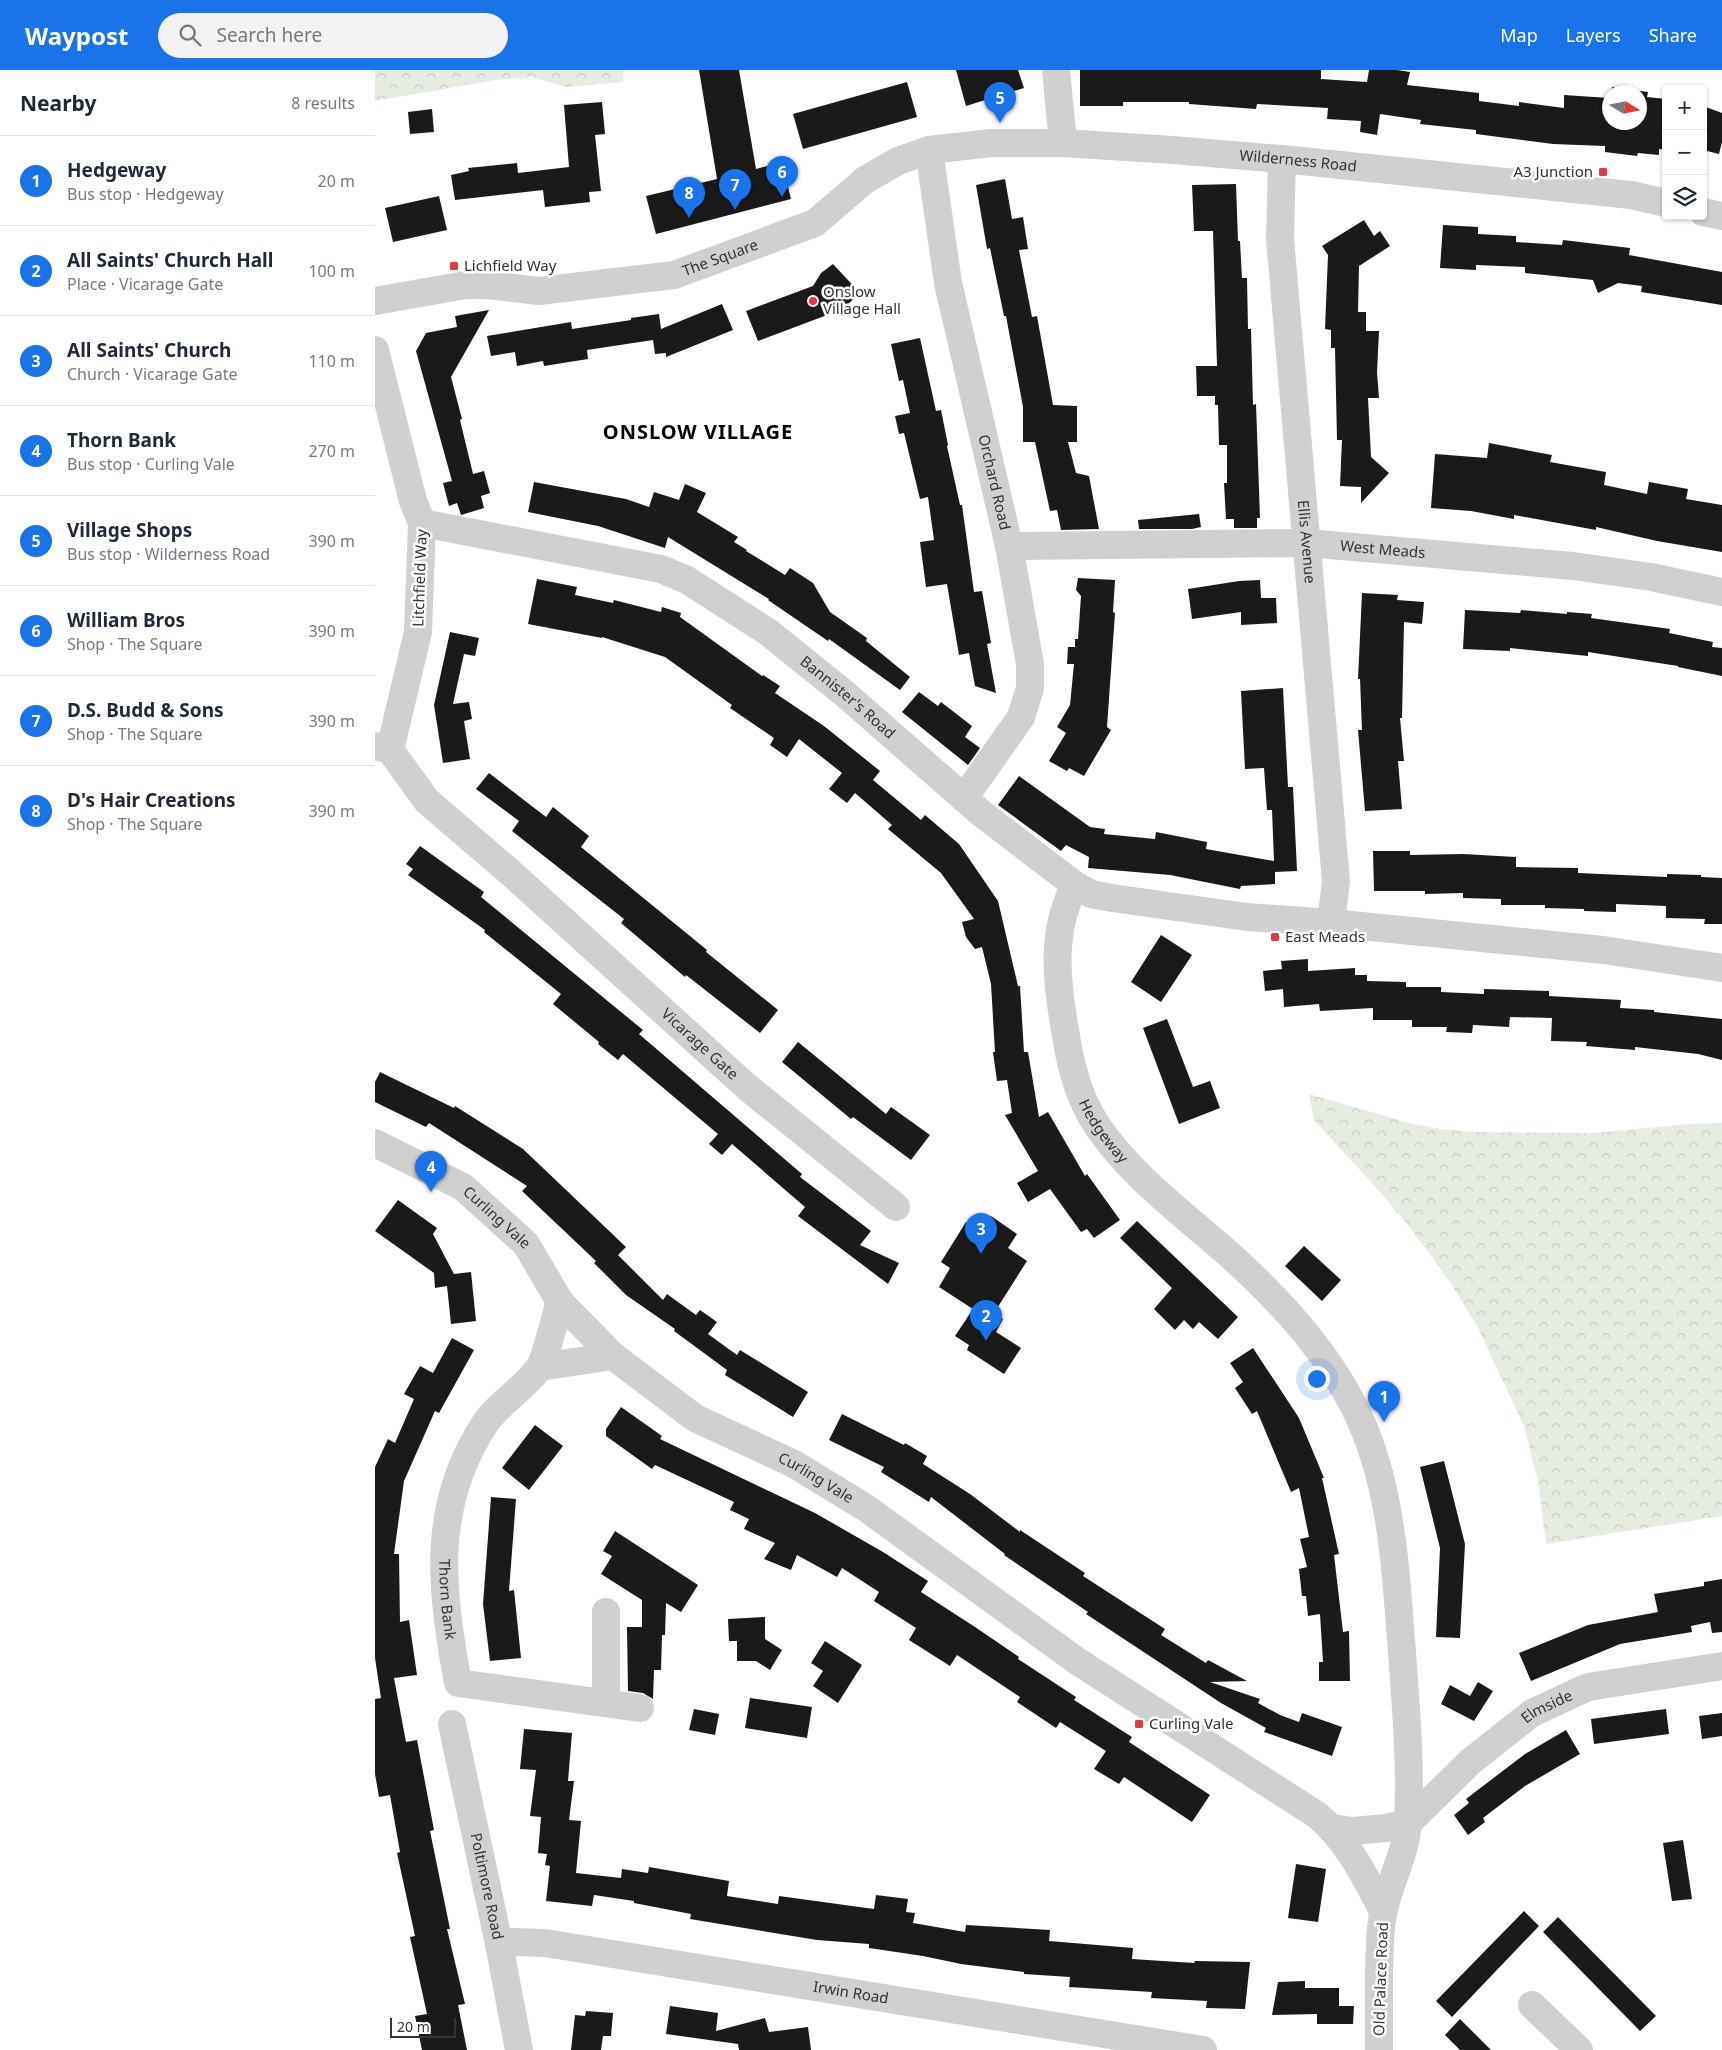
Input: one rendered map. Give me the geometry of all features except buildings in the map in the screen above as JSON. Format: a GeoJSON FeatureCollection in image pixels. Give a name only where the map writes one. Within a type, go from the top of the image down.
{"type":"FeatureCollection","features":[{"type":"Feature","properties":{"kind":"street"},"geometry":{"type":"LineString","coordinates":[[1057,70],[1063,143]]}},
{"type":"Feature","properties":{"kind":"street","name":"Wilderness Road"},"geometry":{"type":"LineString","coordinates":[[929,150],[991,143],[1063,143],[1282,159],[1631,195],[1662,202]]}},
{"type":"Feature","properties":{"kind":"street","name":"The Square"},"geometry":{"type":"LineString","coordinates":[[375,301],[465,285],[487,285],[539,291],[674,275],[815,223],[865,180],[897,161],[929,150]]}},
{"type":"Feature","properties":{"kind":"street","name":"Orchard Road"},"geometry":{"type":"LineString","coordinates":[[929,150],[949,283],[1009,546],[1030,664],[1030,688],[1021,717],[964,798]]}},
{"type":"Feature","properties":{"kind":"street","name":"Ellis Avenue"},"geometry":{"type":"LineString","coordinates":[[1282,159],[1280,239],[1336,881],[1331,923]]}},
{"type":"Feature","properties":{"kind":"street"},"geometry":{"type":"LineString","coordinates":[[1707,213],[1722,216]]}},
{"type":"Feature","properties":{"kind":"street","name":"Litchfield Way"},"geometry":{"type":"LineString","coordinates":[[375,350],[413,501],[422,523],[418,632],[383,748],[427,801],[511,873]]}},
{"type":"Feature","properties":{"kind":"street","name":"Bannister's Road"},"geometry":{"type":"LineString","coordinates":[[422,523],[661,569],[687,580],[768,632],[845,694],[964,798],[1075,884],[1091,894],[1247,917],[1331,923]]}},
{"type":"Feature","properties":{"kind":"street","name":"West Meads"},"geometry":{"type":"LineString","coordinates":[[1009,546],[1307,543],[1573,566],[1651,577],[1722,592]]}},
{"type":"Feature","properties":{"kind":"street","name":"Vicarage Gate"},"geometry":{"type":"LineString","coordinates":[[511,873],[747,1087],[896,1207]]}},
{"type":"Feature","properties":{"kind":"street","name":"Hedgeway"},"geometry":{"type":"LineString","coordinates":[[1075,884],[1065,903],[1059,925],[1059,990],[1065,1036],[1074,1077],[1089,1112],[1098,1128],[1127,1163],[1234,1259],[1288,1312],[1346,1390],[1375,1454],[1395,1564],[1407,1723],[1408,1823]]}},
{"type":"Feature","properties":{"kind":"street"},"geometry":{"type":"LineString","coordinates":[[1331,923],[1603,950],[1722,968]]}},
{"type":"Feature","properties":{"kind":"street","name":"Curling Vale"},"geometry":{"type":"LineString","coordinates":[[375,1143],[463,1187],[526,1244],[560,1302],[613,1356],[695,1418],[794,1464],[866,1508],[1077,1661],[1300,1803],[1332,1828],[1359,1866],[1383,1911]]}},
{"type":"Feature","properties":{"kind":"street","name":"Thorn Bank"},"geometry":{"type":"LineString","coordinates":[[560,1302],[540,1367],[487,1421],[459,1471],[446,1524],[443,1562],[449,1634],[458,1683],[640,1708]]}},
{"type":"Feature","properties":{"kind":"street"},"geometry":{"type":"LineString","coordinates":[[540,1367],[613,1356]]}},
{"type":"Feature","properties":{"kind":"street"},"geometry":{"type":"LineString","coordinates":[[606,1612],[606,1703]]}},
{"type":"Feature","properties":{"kind":"street","name":"Elmside"},"geometry":{"type":"LineString","coordinates":[[1408,1823],[1470,1762],[1532,1712],[1588,1687],[1722,1666]]}},
{"type":"Feature","properties":{"kind":"street","name":"Poltimore Road"},"geometry":{"type":"LineString","coordinates":[[453,1724],[519,2050]]}},
{"type":"Feature","properties":{"kind":"street"},"geometry":{"type":"LineString","coordinates":[[1332,1828],[1353,1831],[1386,1828],[1408,1823]]}},
{"type":"Feature","properties":{"kind":"street","name":"Old Palace Road"},"geometry":{"type":"LineString","coordinates":[[1379,2050],[1380,1935],[1383,1911],[1403,1853],[1408,1823]]}},
{"type":"Feature","properties":{"kind":"street","name":"Irwin Road"},"geometry":{"type":"LineString","coordinates":[[499,1944],[514,1942],[545,1943],[1203,2050]]}},
{"type":"Feature","properties":{"kind":"street"},"geometry":{"type":"LineString","coordinates":[[1532,2005],[1579,2050]]}},
{"type":"Feature","properties":{"kind":"green space"},"geometry":{"type":"Polygon","coordinates":[[[375,70],[624,70],[623,82],[566,87],[532,77],[495,80],[375,101],[375,70]]]}},
{"type":"Feature","properties":{"kind":"green space"},"geometry":{"type":"Polygon","coordinates":[[[1309,1094],[1409,1123],[1440,1129],[1474,1132],[1594,1133],[1689,1124],[1722,1123],[1722,1516],[1546,1544],[1538,1482],[1524,1426],[1477,1326],[1450,1282],[1411,1229],[1382,1194],[1314,1120],[1309,1094]]]}},
{"type":"Feature","properties":{"kind":"place","name":"Village Shops"},"geometry":{"type":"Point","coordinates":[1000,123]}},
{"type":"Feature","properties":{"kind":"place","name":"A3 Junction"},"geometry":{"type":"Point","coordinates":[1603,172]}},
{"type":"Feature","properties":{"kind":"place","name":"William Bros"},"geometry":{"type":"Point","coordinates":[782,197]}},
{"type":"Feature","properties":{"kind":"place","name":"D.S. Budd & Sons"},"geometry":{"type":"Point","coordinates":[735,210]}},
{"type":"Feature","properties":{"kind":"place","name":"D's Hair Creations"},"geometry":{"type":"Point","coordinates":[689,218]}},
{"type":"Feature","properties":{"kind":"place","name":"Lichfield Way"},"geometry":{"type":"Point","coordinates":[454,266]}},
{"type":"Feature","properties":{"kind":"place","name":"Onslow Village Hall"},"geometry":{"type":"Point","coordinates":[813,301]}},
{"type":"Feature","properties":{"kind":"place","name":"East Meads"},"geometry":{"type":"Point","coordinates":[1275,937]}},
{"type":"Feature","properties":{"kind":"place","name":"Thorn Bank"},"geometry":{"type":"Point","coordinates":[431,1192]}},
{"type":"Feature","properties":{"kind":"place","name":"All Saints' Church"},"geometry":{"type":"Point","coordinates":[981,1254]}},
{"type":"Feature","properties":{"kind":"place","name":"All Saints' Church Hall"},"geometry":{"type":"Point","coordinates":[986,1341]}},
{"type":"Feature","properties":{"kind":"place","name":"Hedgeway"},"geometry":{"type":"Point","coordinates":[1384,1422]}},
{"type":"Feature","properties":{"kind":"place","name":"Curling Vale"},"geometry":{"type":"Point","coordinates":[1139,1724]}},
{"type":"Feature","properties":{"kind":"district","name":"ONSLOW VILLAGE"},"geometry":{"type":"Point","coordinates":[698,432]}}]}
